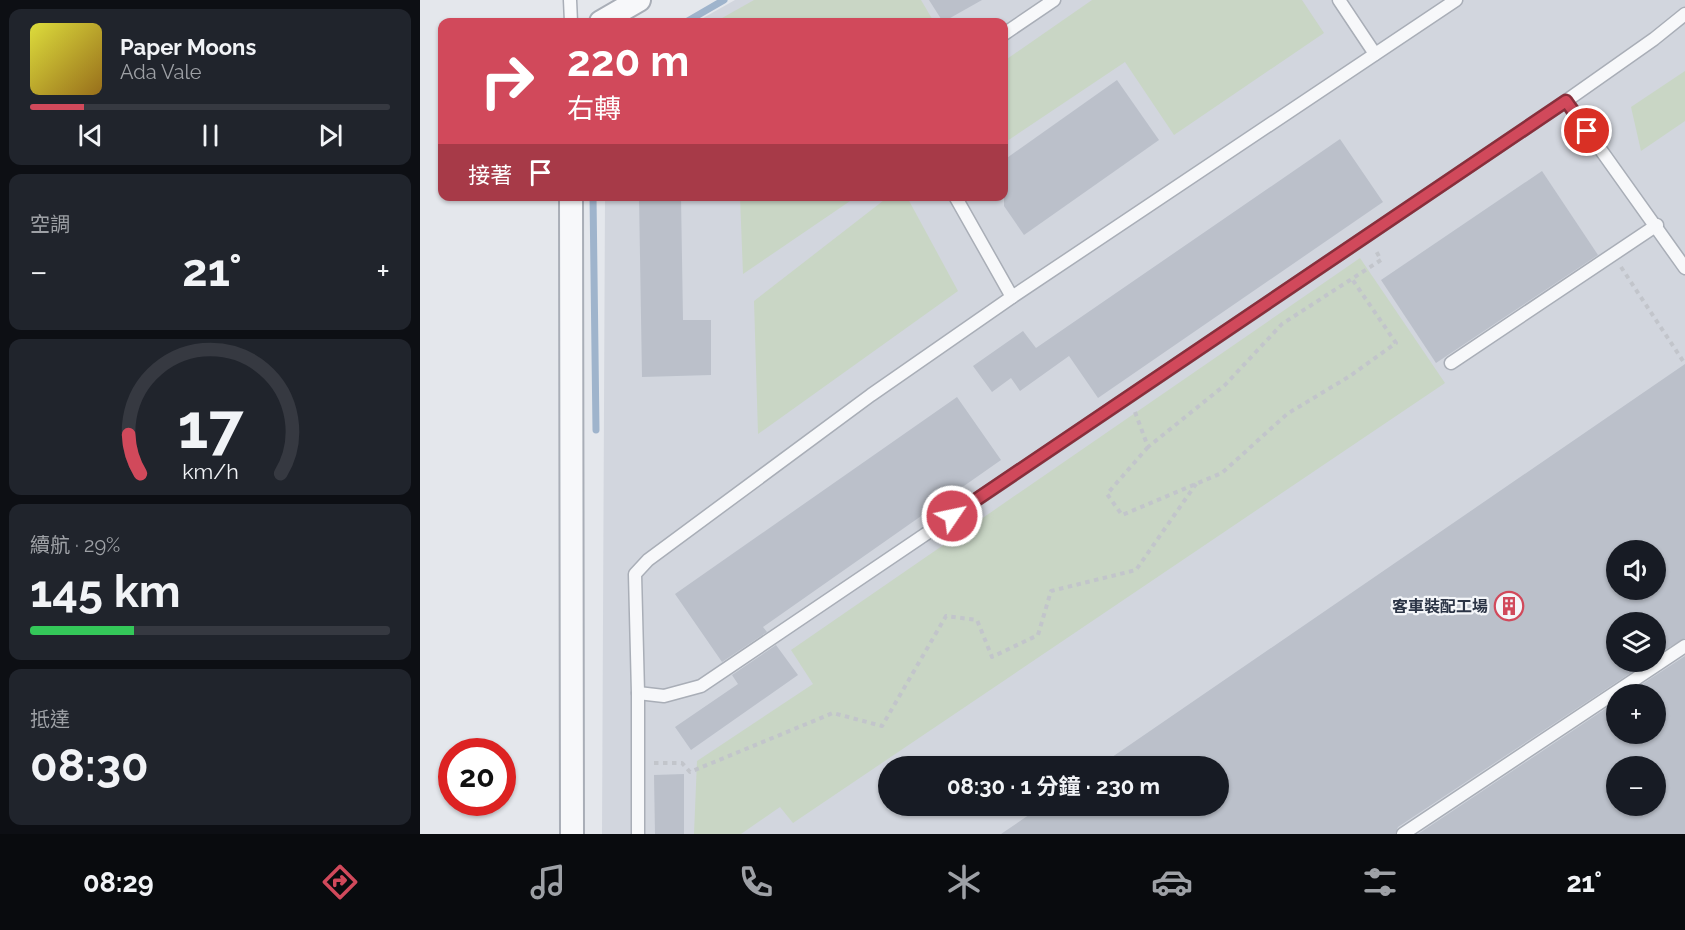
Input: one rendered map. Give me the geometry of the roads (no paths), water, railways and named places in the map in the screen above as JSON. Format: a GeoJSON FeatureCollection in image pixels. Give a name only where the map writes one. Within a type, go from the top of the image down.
{"type":"FeatureCollection","features":[{"type":"Feature","properties":{"kind":"street"},"geometry":{"type":"LineString","coordinates":[[608,18],[639,0]]}},
{"type":"Feature","properties":{"kind":"street"},"geometry":{"type":"LineString","coordinates":[[571,201],[572,834]]}},
{"type":"Feature","properties":{"kind":"lane"},"geometry":{"type":"LineString","coordinates":[[570,0],[571,18]]}},
{"type":"Feature","properties":{"kind":"lane"},"geometry":{"type":"LineString","coordinates":[[1008,31],[1054,0]]}},
{"type":"Feature","properties":{"kind":"lane"},"geometry":{"type":"LineString","coordinates":[[1339,0],[1376,54]]}},
{"type":"Feature","properties":{"kind":"lane"},"geometry":{"type":"LineString","coordinates":[[638,834],[639,764],[635,574],[648,560],[871,395],[1012,297],[1456,0]]}},
{"type":"Feature","properties":{"kind":"lane"},"geometry":{"type":"LineString","coordinates":[[638,693],[664,696],[700,686],[1566,101],[1654,39],[1685,14]]}},
{"type":"Feature","properties":{"kind":"lane"},"geometry":{"type":"LineString","coordinates":[[1566,101],[1685,268]]}},
{"type":"Feature","properties":{"kind":"lane"},"geometry":{"type":"LineString","coordinates":[[958,201],[1012,297]]}},
{"type":"Feature","properties":{"kind":"lane"},"geometry":{"type":"LineString","coordinates":[[1451,363],[1656,225]]}},
{"type":"Feature","properties":{"kind":"lane"},"geometry":{"type":"LineString","coordinates":[[1403,834],[1685,646]]}},
{"type":"Feature","properties":{"kind":"waterway"},"geometry":{"type":"LineString","coordinates":[[693,18],[724,0]]}},
{"type":"Feature","properties":{"kind":"waterway"},"geometry":{"type":"LineString","coordinates":[[593,201],[596,430]]}},
{"type":"Feature","properties":{"kind":"place","name":"客車裝配工場"},"geometry":{"type":"Point","coordinates":[1509,606]}}]}
